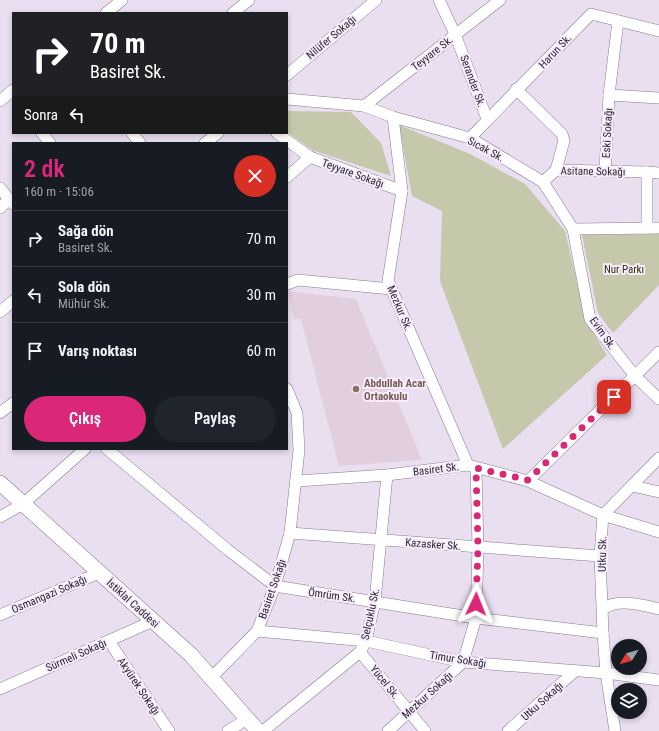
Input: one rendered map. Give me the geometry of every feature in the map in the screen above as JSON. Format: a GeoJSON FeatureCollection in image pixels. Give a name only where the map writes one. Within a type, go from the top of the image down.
{"type":"FeatureCollection","features":[{"type":"Feature","properties":{"kind":"street"},"geometry":{"type":"LineString","coordinates":[[107,12],[122,0]]}},
{"type":"Feature","properties":{"kind":"street"},"geometry":{"type":"LineString","coordinates":[[234,12],[249,0]]}},
{"type":"Feature","properties":{"kind":"street","name":"Nilüfer Sokağı"},"geometry":{"type":"LineString","coordinates":[[288,74],[376,0]]}},
{"type":"Feature","properties":{"kind":"street","name":"Serander Sk."},"geometry":{"type":"LineString","coordinates":[[439,0],[455,34],[487,119]]}},
{"type":"Feature","properties":{"kind":"street","name":"Teyyare Sk."},"geometry":{"type":"LineString","coordinates":[[364,106],[500,0]]}},
{"type":"Feature","properties":{"kind":"street","name":"Harun Sk."},"geometry":{"type":"LineString","coordinates":[[470,138],[516,89],[532,76],[590,14],[659,31]]}},
{"type":"Feature","properties":{"kind":"street","name":"Eski Sokağı"},"geometry":{"type":"LineString","coordinates":[[605,171],[609,95],[618,21]]}},
{"type":"Feature","properties":{"kind":"street"},"geometry":{"type":"LineString","coordinates":[[516,89],[562,134],[564,141],[556,170]]}},
{"type":"Feature","properties":{"kind":"street"},"geometry":{"type":"LineString","coordinates":[[609,95],[659,98]]}},
{"type":"Feature","properties":{"kind":"street","name":"Sıcak Sk."},"geometry":{"type":"LineString","coordinates":[[288,99],[364,106],[393,117],[470,138],[543,182],[573,229]]}},
{"type":"Feature","properties":{"kind":"street","name":"Mezkur Sk."},"geometry":{"type":"LineString","coordinates":[[393,117],[402,191],[388,281],[472,466]]}},
{"type":"Feature","properties":{"kind":"street"},"geometry":{"type":"LineString","coordinates":[[43,134],[49,142]]}},
{"type":"Feature","properties":{"kind":"street"},"geometry":{"type":"LineString","coordinates":[[133,134],[139,142]]}},
{"type":"Feature","properties":{"kind":"street"},"geometry":{"type":"LineString","coordinates":[[206,142],[217,134]]}},
{"type":"Feature","properties":{"kind":"street"},"geometry":{"type":"LineString","coordinates":[[278,134],[310,157]]}},
{"type":"Feature","properties":{"kind":"street","name":"Teyyare Sokağı"},"geometry":{"type":"LineString","coordinates":[[288,176],[310,157],[402,191]]}},
{"type":"Feature","properties":{"kind":"street","name":"Asitane Sokağı"},"geometry":{"type":"LineString","coordinates":[[543,182],[556,170],[659,173]]}},
{"type":"Feature","properties":{"kind":"street"},"geometry":{"type":"LineString","coordinates":[[647,172],[647,228]]}},
{"type":"Feature","properties":{"kind":"street"},"geometry":{"type":"LineString","coordinates":[[0,188],[11,202],[0,208]]}},
{"type":"Feature","properties":{"kind":"street"},"geometry":{"type":"LineString","coordinates":[[573,229],[659,228]]}},
{"type":"Feature","properties":{"kind":"street","name":"Evim Sk."},"geometry":{"type":"LineString","coordinates":[[573,229],[590,319],[635,376],[659,399]]}},
{"type":"Feature","properties":{"kind":"street"},"geometry":{"type":"LineString","coordinates":[[288,284],[298,280],[391,289]]}},
{"type":"Feature","properties":{"kind":"street"},"geometry":{"type":"LineString","coordinates":[[0,312],[12,302]]}},
{"type":"Feature","properties":{"kind":"street"},"geometry":{"type":"LineString","coordinates":[[528,480],[659,352]]}},
{"type":"Feature","properties":{"kind":"street","name":"Basiret Sokağı"},"geometry":{"type":"LineString","coordinates":[[211,678],[257,631],[275,586],[290,533],[297,481],[299,450],[297,413],[288,391]]}},
{"type":"Feature","properties":{"kind":"street"},"geometry":{"type":"LineString","coordinates":[[0,413],[12,404]]}},
{"type":"Feature","properties":{"kind":"street"},"geometry":{"type":"LineString","coordinates":[[0,517],[23,504],[84,450]]}},
{"type":"Feature","properties":{"kind":"street","name":"Ömrüm Sk."},"geometry":{"type":"LineString","coordinates":[[108,450],[228,550],[275,586],[476,618],[603,633]]}},
{"type":"Feature","properties":{"kind":"street"},"geometry":{"type":"LineString","coordinates":[[603,516],[659,458]]}},
{"type":"Feature","properties":{"kind":"street"},"geometry":{"type":"LineString","coordinates":[[463,662],[476,618],[478,547],[472,466]]}},
{"type":"Feature","properties":{"kind":"street","name":"Basiret Sk."},"geometry":{"type":"LineString","coordinates":[[297,481],[387,475],[472,466],[528,480],[603,516],[659,532]]}},
{"type":"Feature","properties":{"kind":"street","name":"Selçuklu Sk."},"geometry":{"type":"LineString","coordinates":[[263,731],[360,652],[366,641],[375,601],[387,475]]}},
{"type":"Feature","properties":{"kind":"street","name":"İstiklal Caddesi"},"geometry":{"type":"LineString","coordinates":[[0,483],[191,655],[258,731]]}},
{"type":"Feature","properties":{"kind":"street"},"geometry":{"type":"LineString","coordinates":[[632,486],[659,492]]}},
{"type":"Feature","properties":{"kind":"street","name":"Utku Sk."},"geometry":{"type":"LineString","coordinates":[[603,516],[600,556],[603,633],[606,673],[615,731]]}},
{"type":"Feature","properties":{"kind":"street","name":"Kazasker Sk."},"geometry":{"type":"LineString","coordinates":[[290,533],[600,556]]}},
{"type":"Feature","properties":{"kind":"street","name":"Osmangazi Sokağı"},"geometry":{"type":"LineString","coordinates":[[0,615],[99,573]]}},
{"type":"Feature","properties":{"kind":"street"},"geometry":{"type":"LineString","coordinates":[[603,609],[608,605],[635,604],[659,609]]}},
{"type":"Feature","properties":{"kind":"street","name":"Sürmeli Sokağı"},"geometry":{"type":"LineString","coordinates":[[0,689],[153,621]]}},
{"type":"Feature","properties":{"kind":"street","name":"Timur Sokağı"},"geometry":{"type":"LineString","coordinates":[[257,631],[366,641],[463,662],[606,673],[659,680]]}},
{"type":"Feature","properties":{"kind":"street","name":"Akyürek Sokağı"},"geometry":{"type":"LineString","coordinates":[[109,641],[169,731]]}},
{"type":"Feature","properties":{"kind":"street","name":"Yücel Sk."},"geometry":{"type":"LineString","coordinates":[[360,652],[425,731]]}},
{"type":"Feature","properties":{"kind":"street","name":"Mezkur Sokağı"},"geometry":{"type":"LineString","coordinates":[[388,731],[463,662]]}},
{"type":"Feature","properties":{"kind":"street","name":"Utku Sokağı"},"geometry":{"type":"LineString","coordinates":[[508,731],[575,671]]}},
{"type":"Feature","properties":{"kind":"street"},"geometry":{"type":"LineString","coordinates":[[228,731],[247,719]]}},
{"type":"Feature","properties":{"kind":"shaded area","name":"Abdullah Acar Ortaokulu"},"geometry":{"type":"Polygon","coordinates":[[[288,291],[356,299],[422,460],[339,466],[301,319],[294,319],[288,291]]]}},
{"type":"Feature","properties":{"kind":"green space"},"geometry":{"type":"Polygon","coordinates":[[[288,111],[351,112],[381,143],[391,176],[312,150],[288,133],[288,111]]]}},
{"type":"Feature","properties":{"kind":"green space"},"geometry":{"type":"Polygon","coordinates":[[[399,125],[470,154],[525,184],[565,231],[586,321],[607,355],[503,449],[440,281],[442,211],[412,196],[399,125]]]}},
{"type":"Feature","properties":{"kind":"green space","name":"Nur Parkı"},"geometry":{"type":"Polygon","coordinates":[[[659,234],[659,285],[613,333],[598,313],[582,235],[659,234]]]}},
{"type":"Feature","properties":{"kind":"place","name":"Abdullah Acar Ortaokulu"},"geometry":{"type":"Point","coordinates":[356,389]}},
{"type":"Feature","properties":{"kind":"route"},"geometry":{"type":"LineString","coordinates":[[476,604],[478,547],[476,468],[528,480],[614,397]]}}]}
